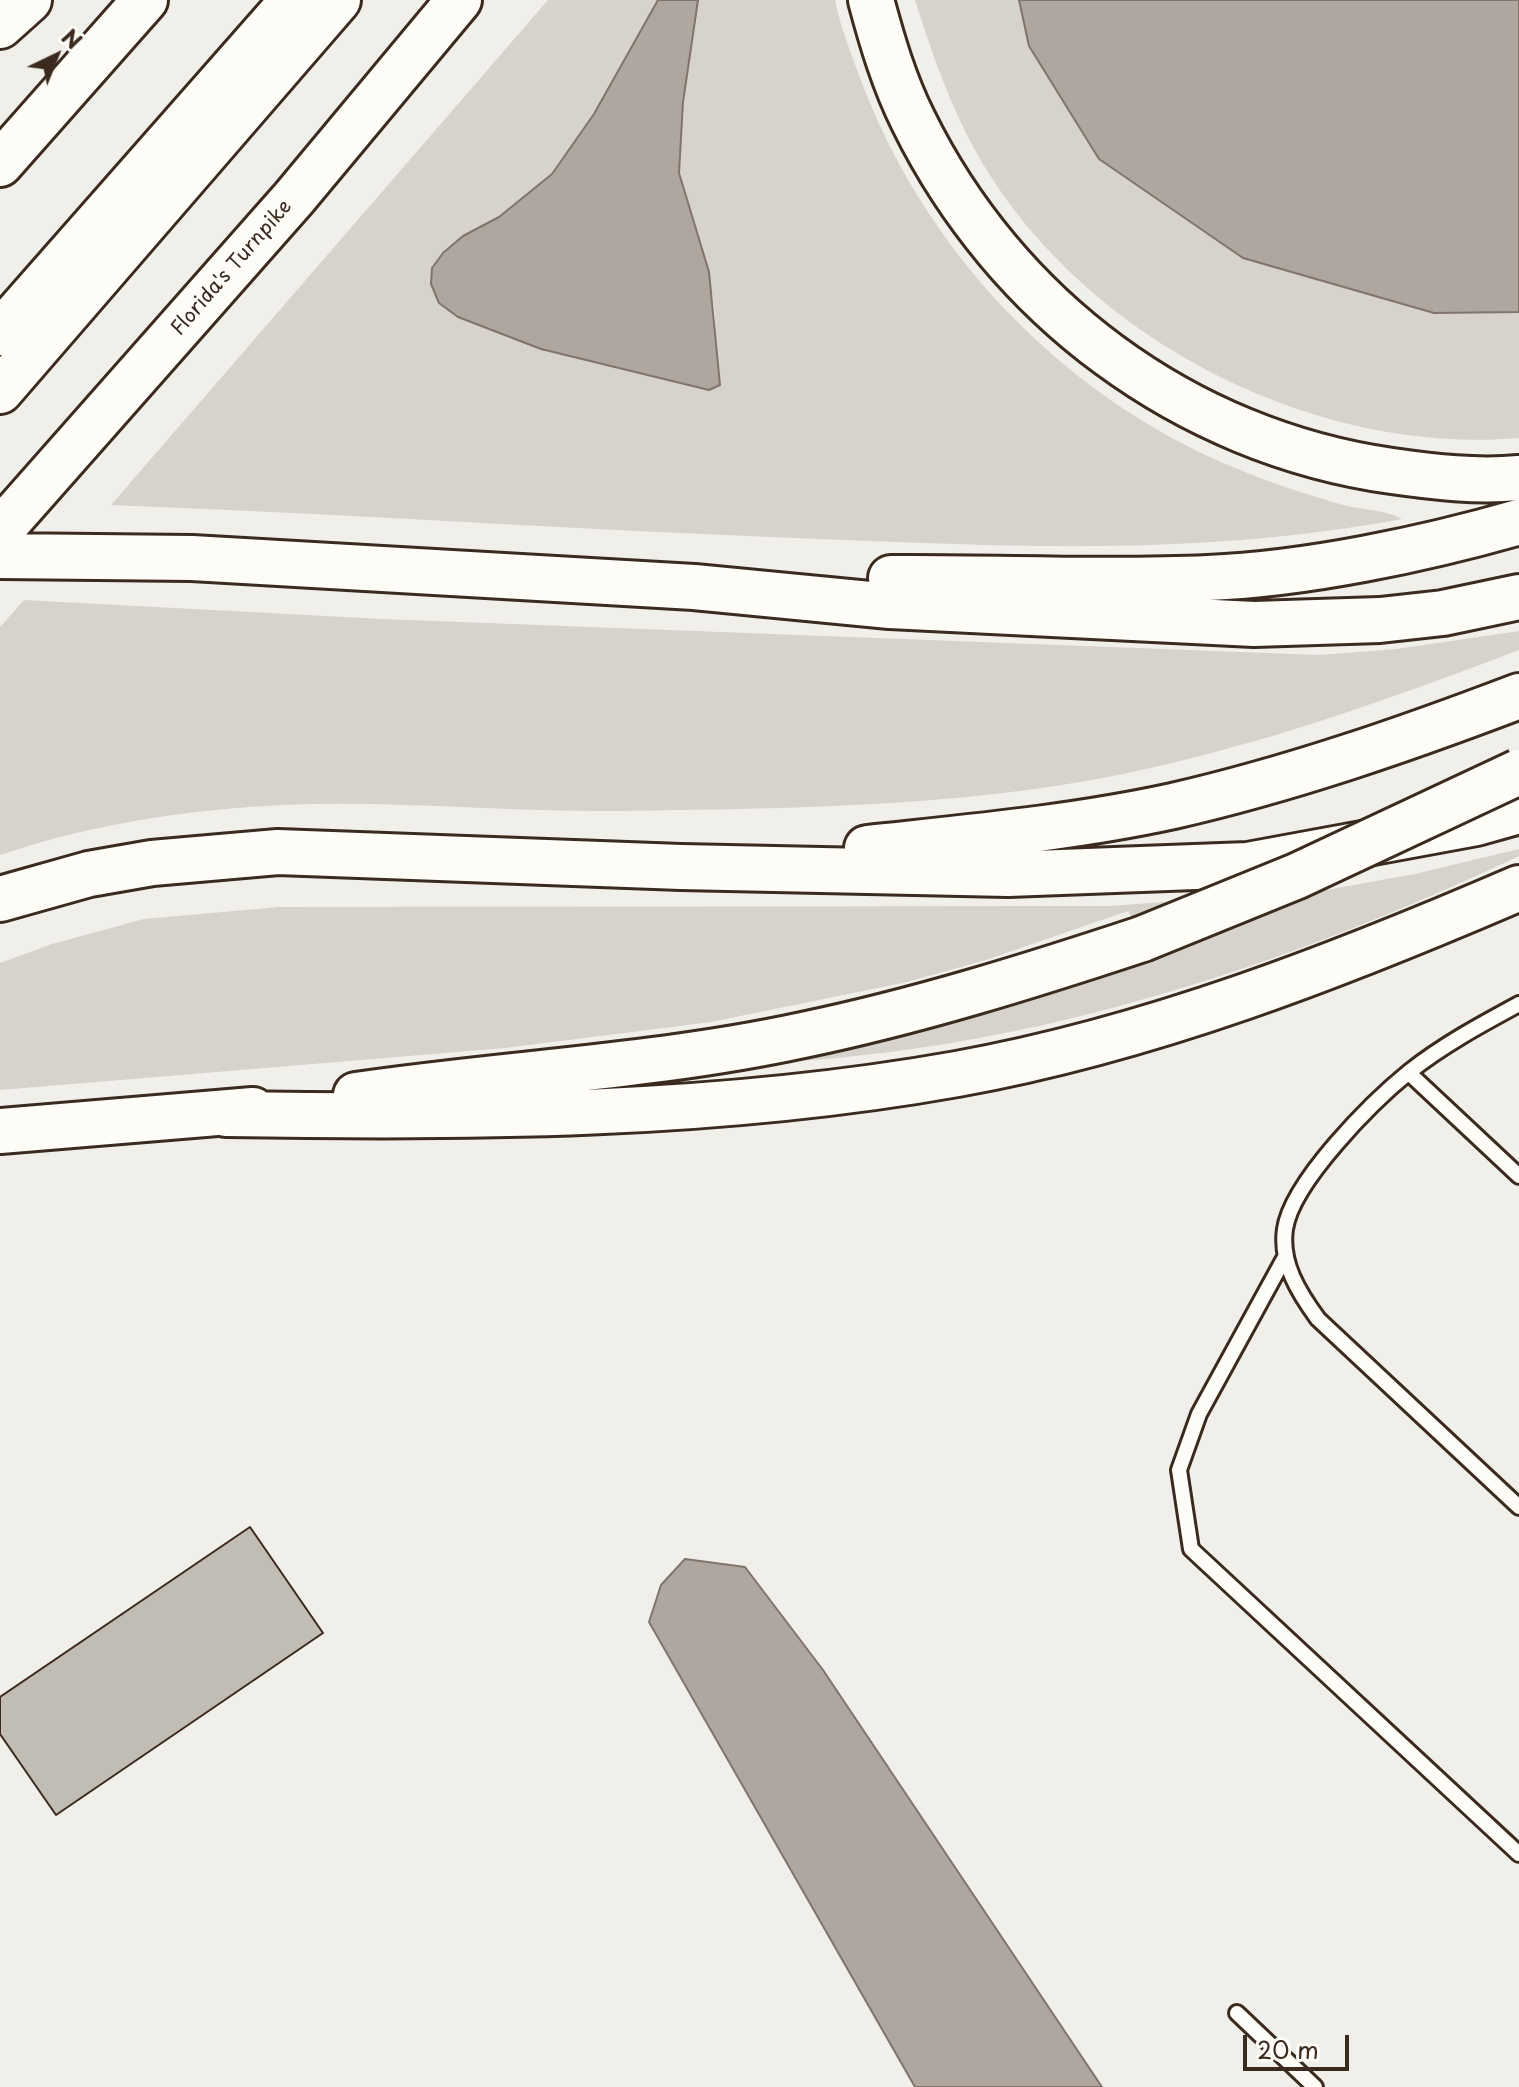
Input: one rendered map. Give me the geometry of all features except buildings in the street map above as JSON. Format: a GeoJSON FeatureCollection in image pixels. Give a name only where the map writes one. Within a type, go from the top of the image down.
{"type":"FeatureCollection","features":[{"type":"Feature","properties":{"kind":"highway"},"geometry":{"type":"LineString","coordinates":[[0,26],[29,0]]}},
{"type":"Feature","properties":{"kind":"highway"},"geometry":{"type":"LineString","coordinates":[[0,164],[145,0]]}},
{"type":"Feature","properties":{"kind":"highway"},"geometry":{"type":"LineString","coordinates":[[0,333],[293,0]]}},
{"type":"Feature","properties":{"kind":"highway"},"geometry":{"type":"LineString","coordinates":[[0,391],[338,0]]}},
{"type":"Feature","properties":{"kind":"highway","name":"Florida's Turnpike"},"geometry":{"type":"LineString","coordinates":[[0,531],[294,198],[459,0]]}},
{"type":"Feature","properties":{"kind":"highway"},"geometry":{"type":"LineString","coordinates":[[871,0],[887,58],[913,119],[944,177],[1024,282],[1071,327],[1124,367],[1174,399],[1292,450],[1355,466],[1426,476],[1519,478]]}},
{"type":"Feature","properties":{"kind":"highway"},"geometry":{"type":"LineString","coordinates":[[694,587],[893,578],[1210,578],[1313,566],[1417,547],[1519,522]]}},
{"type":"Feature","properties":{"kind":"highway"},"geometry":{"type":"LineString","coordinates":[[0,556],[192,558],[694,587],[890,606],[1254,624],[1380,620],[1443,613],[1519,597]]}},
{"type":"Feature","properties":{"kind":"highway"},"geometry":{"type":"LineString","coordinates":[[681,867],[1046,829],[1172,806],[1300,773],[1420,734],[1519,696]]}},
{"type":"Feature","properties":{"kind":"highway"},"geometry":{"type":"LineString","coordinates":[[0,1131],[226,1114],[415,1086],[606,1067],[803,1036],[981,992],[1142,939],[1297,876],[1519,772]]}},
{"type":"Feature","properties":{"kind":"highway"},"geometry":{"type":"LineString","coordinates":[[0,899],[89,874],[152,863],[247,854],[341,853],[681,867],[1008,874],[1248,865],[1476,823],[1519,811]]}},
{"type":"Feature","properties":{"kind":"highway"},"geometry":{"type":"LineString","coordinates":[[226,1114],[426,1117],[637,1110],[809,1095],[959,1074],[1114,1037],[1300,978],[1519,888]]}},
{"type":"Feature","properties":{"kind":"lane"},"geometry":{"type":"LineString","coordinates":[[1519,1004],[1409,1073],[1329,1152],[1297,1195],[1285,1228],[1285,1257],[1299,1292],[1318,1319],[1519,1507]]}},
{"type":"Feature","properties":{"kind":"lane"},"geometry":{"type":"LineString","coordinates":[[1409,1073],[1519,1176]]}},
{"type":"Feature","properties":{"kind":"lane"},"geometry":{"type":"LineString","coordinates":[[1285,1257],[1199,1414],[1179,1470],[1191,1549],[1519,1854]]}},
{"type":"Feature","properties":{"kind":"lane"},"geometry":{"type":"LineString","coordinates":[[1237,2013],[1315,2087]]}},
{"type":"Feature","properties":{"kind":"shaded area"},"geometry":{"type":"Polygon","coordinates":[[[548,0],[658,0],[597,112],[569,154],[544,183],[522,201],[463,236],[458,317],[541,349],[709,390],[715,315],[709,272],[679,173],[683,102],[698,0],[835,0],[859,75],[886,138],[919,199],[959,255],[1004,308],[1054,356],[1108,398],[1166,435],[1228,465],[1343,505],[1402,519],[1255,539],[1182,544],[1039,546],[730,535],[111,505],[548,0]]]}},
{"type":"Feature","properties":{"kind":"shaded area"},"geometry":{"type":"Polygon","coordinates":[[[658,0],[698,0],[683,102],[679,173],[709,272],[720,385],[709,390],[541,349],[458,317],[439,303],[431,284],[432,268],[443,253],[463,236],[499,217],[552,174],[594,114],[658,0]]]}},
{"type":"Feature","properties":{"kind":"shaded area"},"geometry":{"type":"Polygon","coordinates":[[[915,0],[1019,0],[1029,46],[1434,313],[1519,312],[1519,438],[1440,438],[1361,427],[1283,404],[1208,371],[1138,328],[1075,277],[1020,218],[966,134],[942,78],[915,0]]]}},
{"type":"Feature","properties":{"kind":"shaded area"},"geometry":{"type":"Polygon","coordinates":[[[1019,0],[1519,0],[1519,312],[1434,313],[1243,258],[1099,159],[1029,46],[1019,0]]]}},
{"type":"Feature","properties":{"kind":"shaded area"},"geometry":{"type":"Polygon","coordinates":[[[24,600],[382,619],[1319,655],[1397,649],[1519,631],[1519,650],[1399,695],[1277,735],[1153,767],[1027,790],[873,804],[719,809],[574,811],[365,804],[282,805],[139,820],[69,835],[0,855],[0,627],[24,600]]]}},
{"type":"Feature","properties":{"kind":"shaded area"},"geometry":{"type":"Polygon","coordinates":[[[1519,849],[1519,856],[1432,896],[1253,965],[1069,1019],[975,1039],[880,1053],[784,1062],[902,1031],[1151,955],[1128,911],[986,960],[907,982],[711,1022],[505,1048],[0,1090],[0,963],[52,944],[144,919],[279,907],[1110,906],[1326,890],[1415,874],[1519,849]]]}},
{"type":"Feature","properties":{"kind":"shaded area"},"geometry":{"type":"Polygon","coordinates":[[[685,1559],[745,1567],[823,1670],[1102,2087],[915,2087],[649,1622],[661,1585],[685,1559]]]}}]}
